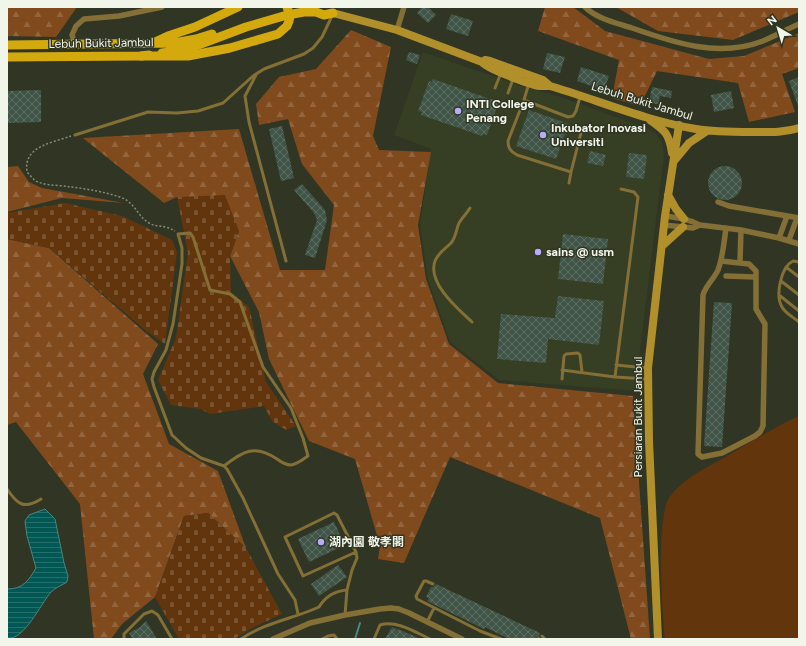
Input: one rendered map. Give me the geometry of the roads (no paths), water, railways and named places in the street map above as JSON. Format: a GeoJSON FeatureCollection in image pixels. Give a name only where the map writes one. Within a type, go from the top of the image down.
{"type":"FeatureCollection","features":[{"type":"Feature","properties":{"kind":"main road"},"geometry":{"type":"LineString","coordinates":[[154,43],[168,36],[195,27],[238,7]]}},
{"type":"Feature","properties":{"kind":"main road"},"geometry":{"type":"LineString","coordinates":[[141,56],[188,56],[230,48],[278,34],[287,26],[289,21],[290,16],[287,7]]}},
{"type":"Feature","properties":{"kind":"main road","name":"Lebuh Bukit Jambul"},"geometry":{"type":"LineString","coordinates":[[7,45],[174,43],[196,39],[289,8],[297,7]]}},
{"type":"Feature","properties":{"kind":"main road","name":"Lebuh Bukit Jambul"},"geometry":{"type":"LineString","coordinates":[[7,57],[141,56],[185,50],[246,27],[287,15],[304,12],[316,12],[324,15],[330,10],[397,30],[482,62],[488,67],[540,86],[550,86],[647,117],[707,131],[787,132],[799,128]]}},
{"type":"Feature","properties":{"kind":"main road","name":"Lebuh Bukit Jambul"},"geometry":{"type":"LineString","coordinates":[[482,62],[484,60],[490,61],[543,80],[550,86]]}},
{"type":"Feature","properties":{"kind":"main road"},"geometry":{"type":"LineString","coordinates":[[647,117],[665,132],[671,144],[674,162]]}},
{"type":"Feature","properties":{"kind":"main road","name":"Persiaran Bukit Jambul"},"geometry":{"type":"LineString","coordinates":[[658,639],[649,441],[648,368],[665,216],[679,125]]}},
{"type":"Feature","properties":{"kind":"main road"},"geometry":{"type":"LineString","coordinates":[[674,162],[689,143],[707,131]]}},
{"type":"Feature","properties":{"kind":"main road"},"geometry":{"type":"LineString","coordinates":[[662,246],[684,223],[668,195]]}},
{"type":"Feature","properties":{"kind":"street"},"geometry":{"type":"LineString","coordinates":[[75,44],[72,35],[76,26],[84,19],[119,16],[162,7]]}},
{"type":"Feature","properties":{"kind":"street"},"geometry":{"type":"LineString","coordinates":[[397,30],[404,7]]}},
{"type":"Feature","properties":{"kind":"street"},"geometry":{"type":"LineString","coordinates":[[585,7],[603,18],[660,38],[693,47],[712,49],[738,48],[763,41],[799,24]]}},
{"type":"Feature","properties":{"kind":"street"},"geometry":{"type":"LineString","coordinates":[[718,202],[729,206],[798,218],[789,240]]}},
{"type":"Feature","properties":{"kind":"street"},"geometry":{"type":"LineString","coordinates":[[665,216],[684,223]]}},
{"type":"Feature","properties":{"kind":"street"},"geometry":{"type":"LineString","coordinates":[[779,238],[787,216]]}},
{"type":"Feature","properties":{"kind":"street"},"geometry":{"type":"LineString","coordinates":[[664,225],[694,222],[700,225],[741,230],[789,240],[799,244]]}},
{"type":"Feature","properties":{"kind":"street"},"geometry":{"type":"LineString","coordinates":[[721,261],[749,264],[756,271],[756,309],[765,324],[763,426],[760,432],[754,436],[722,453],[702,457],[698,454],[703,295],[706,287],[717,272],[721,261],[726,228]]}},
{"type":"Feature","properties":{"kind":"street"},"geometry":{"type":"LineString","coordinates":[[740,262],[741,230]]}},
{"type":"Feature","properties":{"kind":"street"},"geometry":{"type":"LineString","coordinates":[[726,276],[755,277]]}},
{"type":"Feature","properties":{"kind":"street"},"geometry":{"type":"LineString","coordinates":[[273,639],[310,623],[346,615],[390,608],[399,609],[462,639]]}},
{"type":"Feature","properties":{"kind":"lane"},"geometry":{"type":"LineString","coordinates":[[75,135],[148,112],[177,113],[198,111],[223,103],[240,86],[264,69],[304,54],[313,48],[322,37],[330,10]]}},
{"type":"Feature","properties":{"kind":"lane"},"geometry":{"type":"LineString","coordinates":[[495,88],[501,72]]}},
{"type":"Feature","properties":{"kind":"lane"},"geometry":{"type":"LineString","coordinates":[[256,74],[244,96],[249,122],[286,261]]}},
{"type":"Feature","properties":{"kind":"lane"},"geometry":{"type":"LineString","coordinates":[[508,93],[514,77]]}},
{"type":"Feature","properties":{"kind":"lane"},"geometry":{"type":"LineString","coordinates":[[529,82],[524,100],[508,141],[508,147],[511,152],[517,155],[571,172]]}},
{"type":"Feature","properties":{"kind":"lane"},"geometry":{"type":"LineString","coordinates":[[524,100],[568,116],[573,116],[581,95]]}},
{"type":"Feature","properties":{"kind":"lane"},"geometry":{"type":"LineString","coordinates":[[569,182],[582,129]]}},
{"type":"Feature","properties":{"kind":"lane"},"geometry":{"type":"LineString","coordinates":[[615,377],[638,197],[634,192],[621,189]]}},
{"type":"Feature","properties":{"kind":"lane"},"geometry":{"type":"LineString","coordinates":[[470,208],[459,223],[457,232],[451,243],[442,250],[435,261],[433,271],[438,284],[447,297],[472,322]]}},
{"type":"Feature","properties":{"kind":"lane"},"geometry":{"type":"LineString","coordinates":[[224,466],[237,456],[252,450],[265,452],[290,465],[297,463],[308,456],[303,438],[291,408],[263,367],[240,302],[230,294],[210,290],[193,237],[190,233],[178,234],[182,248],[182,259],[173,324],[166,350],[154,372],[152,379],[154,387],[172,436],[201,458],[224,466],[243,498],[278,574],[295,600],[298,614]]}},
{"type":"Feature","properties":{"kind":"lane"},"geometry":{"type":"LineString","coordinates":[[799,262],[793,261],[788,263],[779,290],[781,306],[799,322]]}},
{"type":"Feature","properties":{"kind":"lane"},"geometry":{"type":"LineString","coordinates":[[786,267],[799,277]]}},
{"type":"Feature","properties":{"kind":"lane"},"geometry":{"type":"LineString","coordinates":[[781,281],[799,295]]}},
{"type":"Feature","properties":{"kind":"lane"},"geometry":{"type":"LineString","coordinates":[[779,295],[799,311]]}},
{"type":"Feature","properties":{"kind":"lane"},"geometry":{"type":"LineString","coordinates":[[562,378],[564,356],[566,354],[578,353],[580,355],[582,372]]}},
{"type":"Feature","properties":{"kind":"lane"},"geometry":{"type":"LineString","coordinates":[[616,365],[648,368]]}},
{"type":"Feature","properties":{"kind":"lane"},"geometry":{"type":"LineString","coordinates":[[562,370],[648,380]]}},
{"type":"Feature","properties":{"kind":"lane"},"geometry":{"type":"LineString","coordinates":[[7,490],[15,500],[22,504],[31,504],[41,499]]}},
{"type":"Feature","properties":{"kind":"lane"},"geometry":{"type":"LineString","coordinates":[[346,615],[347,590],[357,558],[356,552],[335,513],[285,537],[303,576],[356,552]]}},
{"type":"Feature","properties":{"kind":"lane"},"geometry":{"type":"LineString","coordinates":[[433,584],[424,581],[416,596],[417,599],[480,631],[501,639]]}},
{"type":"Feature","properties":{"kind":"lane"},"geometry":{"type":"LineString","coordinates":[[241,639],[252,631],[319,607],[328,596],[339,591],[347,590]]}},
{"type":"Feature","properties":{"kind":"lane"},"geometry":{"type":"LineString","coordinates":[[427,622],[434,608]]}},
{"type":"Feature","properties":{"kind":"lane"},"geometry":{"type":"LineString","coordinates":[[124,639],[124,634],[144,614],[152,611],[158,615],[172,639]]}},
{"type":"Feature","properties":{"kind":"lane"},"geometry":{"type":"LineString","coordinates":[[374,639],[380,625],[387,623],[401,626],[430,639]]}},
{"type":"Feature","properties":{"kind":"lane"},"geometry":{"type":"LineString","coordinates":[[322,639],[328,636],[334,636],[337,639]]}},
{"type":"Feature","properties":{"kind":"water"},"geometry":{"type":"Polygon","coordinates":[[[45,509],[55,519],[68,576],[67,582],[51,592],[26,628],[14,638],[7,639],[7,588],[13,589],[22,586],[36,568],[27,536],[25,521],[29,515],[45,509]]]}},
{"type":"Feature","properties":{"kind":"waterway"},"geometry":{"type":"LineString","coordinates":[[355,639],[360,623]]}},
{"type":"Feature","properties":{"kind":"place","name":"INTI College Penang"},"geometry":{"type":"Point","coordinates":[458,111]}},
{"type":"Feature","properties":{"kind":"place","name":"Inkubator Inovasi Universiti"},"geometry":{"type":"Point","coordinates":[543,135]}},
{"type":"Feature","properties":{"kind":"place","name":"sains @ usm"},"geometry":{"type":"Point","coordinates":[538,252]}},
{"type":"Feature","properties":{"kind":"place","name":"湖內園 敬孝閣"},"geometry":{"type":"Point","coordinates":[321,542]}}]}
